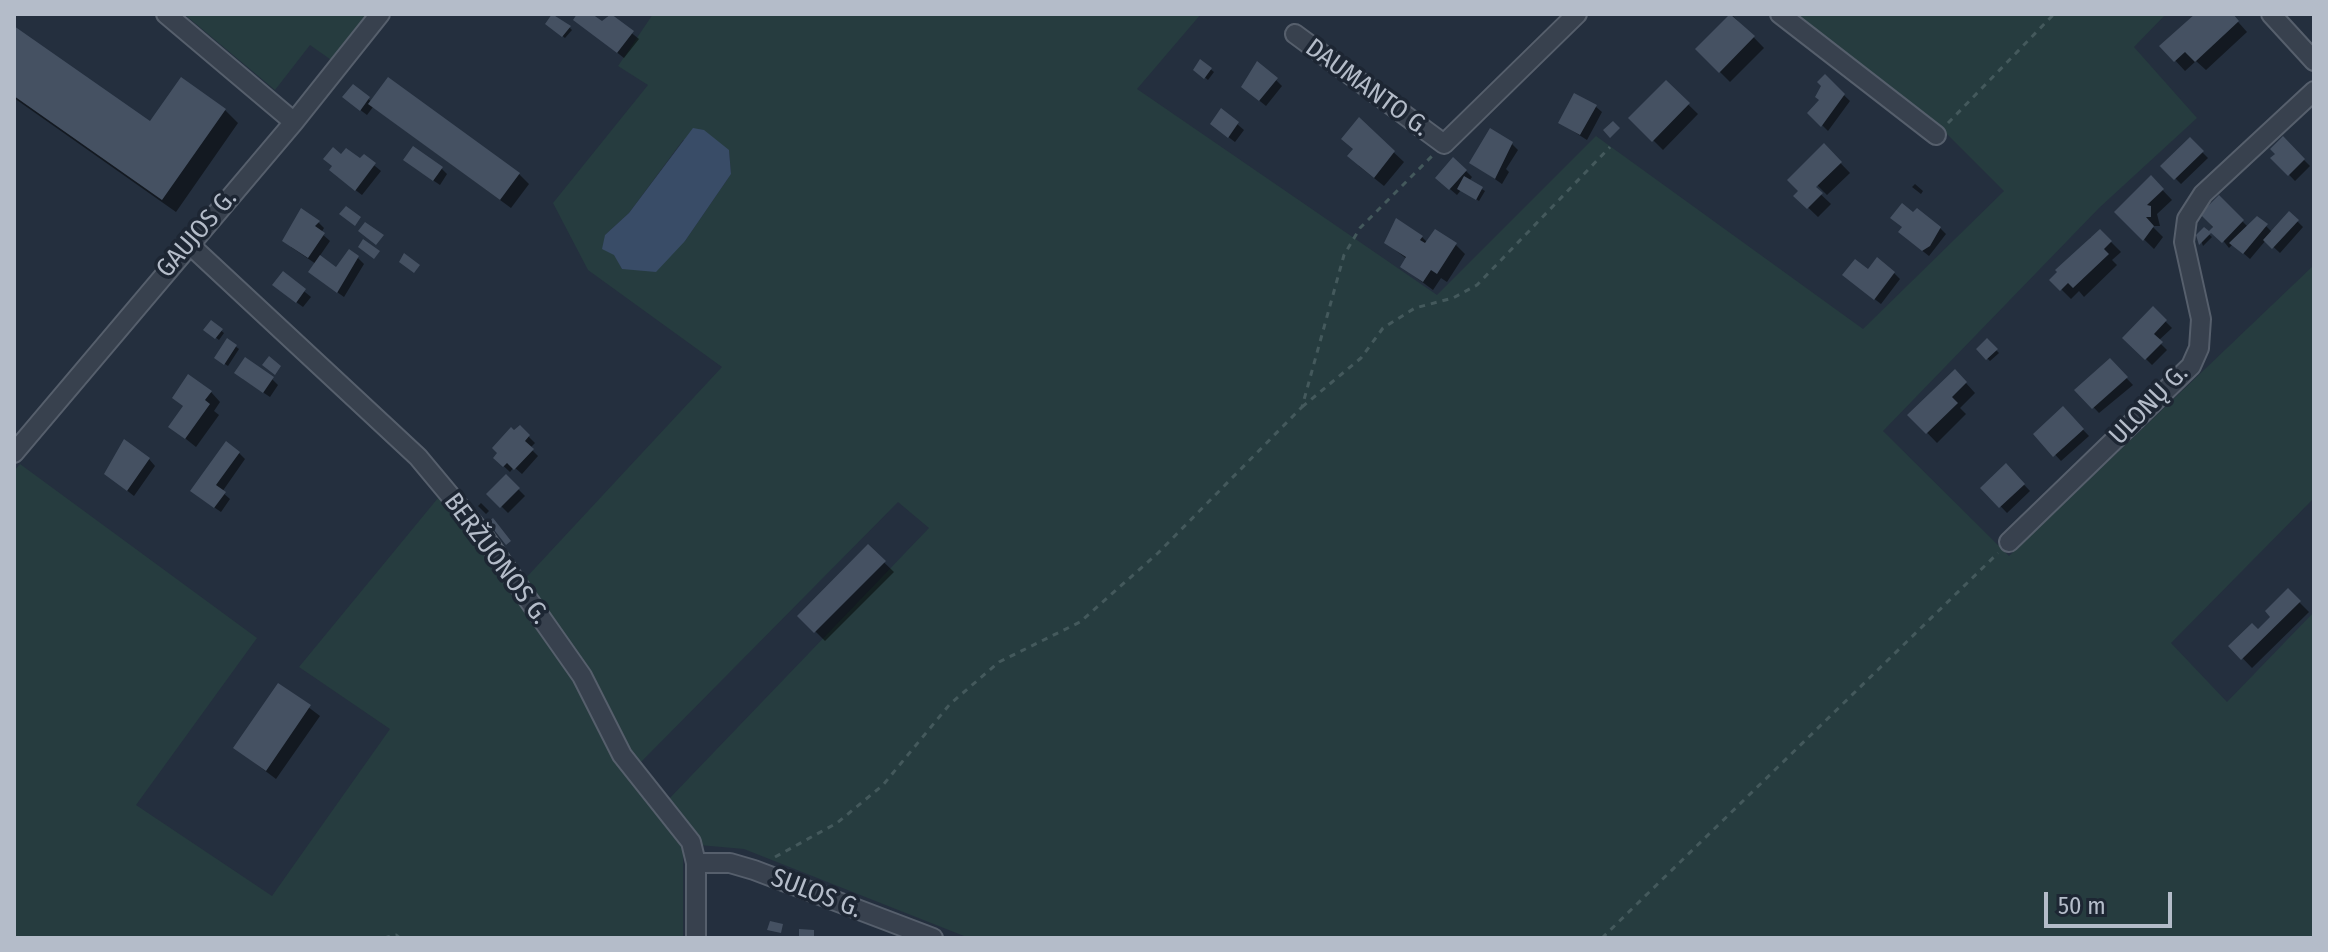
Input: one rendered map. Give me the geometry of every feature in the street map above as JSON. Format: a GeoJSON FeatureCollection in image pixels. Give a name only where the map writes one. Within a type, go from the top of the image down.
{"type":"FeatureCollection","features":[{"type":"Feature","properties":{"kind":"street"},"geometry":{"type":"LineString","coordinates":[[166,14],[294,122]]}},
{"type":"Feature","properties":{"kind":"street","name":"GAUJOS G."},"geometry":{"type":"LineString","coordinates":[[14,453],[294,122],[380,14]]}},
{"type":"Feature","properties":{"kind":"street","name":"DAUMANTO G."},"geometry":{"type":"LineString","coordinates":[[1295,34],[1444,144],[1577,14]]}},
{"type":"Feature","properties":{"kind":"street"},"geometry":{"type":"LineString","coordinates":[[1780,14],[1936,135]]}},
{"type":"Feature","properties":{"kind":"street"},"geometry":{"type":"LineString","coordinates":[[2271,14],[2314,61]]}},
{"type":"Feature","properties":{"kind":"street","name":"ULONŲ G."},"geometry":{"type":"LineString","coordinates":[[2009,542],[2191,366],[2199,348],[2201,319],[2184,242],[2187,219],[2203,194],[2314,91]]}},
{"type":"Feature","properties":{"kind":"street","name":"BERŽUONOS G."},"geometry":{"type":"LineString","coordinates":[[189,244],[418,457],[483,535],[582,676],[622,755],[691,842],[696,863],[696,938]]}},
{"type":"Feature","properties":{"kind":"street","name":"SULOS G."},"geometry":{"type":"LineString","coordinates":[[696,863],[730,863],[754,870],[933,938]]}},
{"type":"Feature","properties":{"kind":"path"},"geometry":{"type":"LineString","coordinates":[[1936,135],[2054,14]]}},
{"type":"Feature","properties":{"kind":"path"},"geometry":{"type":"LineString","coordinates":[[1302,407],[1344,255],[1360,228],[1444,144]]}},
{"type":"Feature","properties":{"kind":"path"},"geometry":{"type":"LineString","coordinates":[[754,870],[837,823],[857,808],[883,785],[950,704],[999,662],[1080,622],[1158,553],[1302,407],[1361,358],[1383,328],[1415,308],[1453,298],[1477,285],[1610,147]]}},
{"type":"Feature","properties":{"kind":"path"},"geometry":{"type":"LineString","coordinates":[[1602,938],[2009,542]]}},
{"type":"Feature","properties":{"kind":"path"},"geometry":{"type":"LineString","coordinates":[[384,938],[396,935],[400,938]]}},
{"type":"Feature","properties":{"kind":"green space"},"geometry":{"type":"Polygon","coordinates":[[[184,14],[369,14],[334,62],[310,45],[275,90],[184,14]]]}},
{"type":"Feature","properties":{"kind":"green space"},"geometry":{"type":"Polygon","coordinates":[[[653,14],[1201,14],[1137,89],[1437,295],[1596,136],[1863,329],[2004,191],[1934,121],[1796,14],[2166,14],[2134,47],[2197,118],[2099,208],[1883,431],[2009,556],[2314,265],[2314,498],[2171,643],[2227,702],[2314,612],[2314,938],[969,938],[744,849],[699,845],[667,801],[929,528],[898,502],[639,764],[523,581],[722,367],[588,270],[553,203],[648,85],[618,66],[653,14]],[[683,140],[629,213],[605,235],[622,269],[685,241],[731,174],[729,150],[683,140]]]}},
{"type":"Feature","properties":{"kind":"green space"},"geometry":{"type":"Polygon","coordinates":[[[20,464],[257,638],[136,805],[272,896],[390,729],[299,667],[438,498],[514,591],[569,669],[683,850],[683,938],[14,938],[14,471],[20,464]]]}},
{"type":"Feature","properties":{"kind":"water"},"geometry":{"type":"Polygon","coordinates":[[[693,128],[704,130],[729,150],[731,174],[685,241],[656,272],[622,269],[614,255],[602,249],[605,235],[629,213],[693,128]]]}},
{"type":"Feature","properties":{"kind":"building"},"geometry":{"type":"Polygon","coordinates":[[[552,14],[571,26],[562,37],[545,24],[552,14]]]}},
{"type":"Feature","properties":{"kind":"building"},"geometry":{"type":"Polygon","coordinates":[[[577,14],[592,14],[602,21],[611,14],[634,31],[617,53],[573,20],[577,14]]]}},
{"type":"Feature","properties":{"kind":"building"},"geometry":{"type":"Polygon","coordinates":[[[1730,14],[1755,36],[1719,73],[1695,49],[1730,14]]]}},
{"type":"Feature","properties":{"kind":"building"},"geometry":{"type":"Polygon","coordinates":[[[2195,14],[2233,14],[2239,21],[2195,62],[2185,52],[2174,62],[2159,46],[2195,14]]]}},
{"type":"Feature","properties":{"kind":"building"},"geometry":{"type":"Polygon","coordinates":[[[14,26],[150,121],[181,77],[226,109],[162,200],[14,96],[14,26]]]}},
{"type":"Feature","properties":{"kind":"building"},"geometry":{"type":"Polygon","coordinates":[[[1200,59],[1212,68],[1204,79],[1193,70],[1200,59]]]}},
{"type":"Feature","properties":{"kind":"building"},"geometry":{"type":"Polygon","coordinates":[[[1257,61],[1278,78],[1259,101],[1241,87],[1257,61]]]}},
{"type":"Feature","properties":{"kind":"building"},"geometry":{"type":"Polygon","coordinates":[[[1825,74],[1845,94],[1821,127],[1807,113],[1819,100],[1815,97],[1821,86],[1817,82],[1825,74]]]}},
{"type":"Feature","properties":{"kind":"building"},"geometry":{"type":"Polygon","coordinates":[[[388,77],[520,173],[500,200],[368,104],[388,77]]]}},
{"type":"Feature","properties":{"kind":"building"},"geometry":{"type":"Polygon","coordinates":[[[1666,80],[1690,103],[1652,142],[1628,118],[1666,80]]]}},
{"type":"Feature","properties":{"kind":"building"},"geometry":{"type":"Polygon","coordinates":[[[353,84],[370,97],[360,111],[342,97],[353,84]]]}},
{"type":"Feature","properties":{"kind":"building"},"geometry":{"type":"Polygon","coordinates":[[[1574,93],[1597,105],[1580,135],[1558,123],[1574,93]]]}},
{"type":"Feature","properties":{"kind":"building"},"geometry":{"type":"Polygon","coordinates":[[[1221,108],[1239,122],[1228,138],[1210,124],[1221,108]]]}},
{"type":"Feature","properties":{"kind":"building"},"geometry":{"type":"Polygon","coordinates":[[[1359,117],[1395,151],[1374,178],[1347,156],[1353,149],[1341,139],[1359,117]]]}},
{"type":"Feature","properties":{"kind":"building"},"geometry":{"type":"Polygon","coordinates":[[[1613,121],[1620,128],[1610,138],[1603,130],[1613,121]]]}},
{"type":"Feature","properties":{"kind":"building"},"geometry":{"type":"Polygon","coordinates":[[[1490,128],[1513,142],[1495,179],[1469,163],[1490,128]]]}},
{"type":"Feature","properties":{"kind":"building"},"geometry":{"type":"Polygon","coordinates":[[[2283,136],[2305,159],[2288,176],[2270,158],[2275,154],[2270,149],[2283,136]]]}},
{"type":"Feature","properties":{"kind":"building"},"geometry":{"type":"Polygon","coordinates":[[[2190,137],[2204,151],[2174,180],[2160,166],[2190,137]]]}},
{"type":"Feature","properties":{"kind":"building"},"geometry":{"type":"Polygon","coordinates":[[[1824,143],[1842,162],[1816,187],[1823,193],[1807,209],[1793,196],[1798,191],[1787,180],[1824,143]]]}},
{"type":"Feature","properties":{"kind":"building"},"geometry":{"type":"Polygon","coordinates":[[[413,146],[443,167],[433,181],[403,160],[413,146]]]}},
{"type":"Feature","properties":{"kind":"building"},"geometry":{"type":"Polygon","coordinates":[[[333,147],[341,154],[346,148],[360,158],[364,154],[376,163],[355,191],[329,170],[332,166],[323,159],[333,147]]]}},
{"type":"Feature","properties":{"kind":"building"},"geometry":{"type":"Polygon","coordinates":[[[1453,157],[1467,170],[1449,190],[1435,178],[1453,157]]]}},
{"type":"Feature","properties":{"kind":"building"},"geometry":{"type":"Polygon","coordinates":[[[2151,175],[2164,189],[2147,205],[2151,206],[2151,217],[2146,217],[2154,226],[2143,241],[2114,212],[2151,175]]]}},
{"type":"Feature","properties":{"kind":"building"},"geometry":{"type":"Polygon","coordinates":[[[1464,176],[1483,187],[1476,200],[1457,189],[1464,176]]]}},
{"type":"Feature","properties":{"kind":"building"},"geometry":{"type":"Polygon","coordinates":[[[2219,195],[2244,220],[2222,243],[2211,233],[2199,245],[2196,235],[2204,227],[2209,231],[2213,227],[2200,214],[2219,195]]]}},
{"type":"Feature","properties":{"kind":"building"},"geometry":{"type":"Polygon","coordinates":[[[1902,203],[1913,212],[1917,208],[1941,227],[1930,246],[1922,251],[1898,232],[1902,227],[1890,218],[1902,203]]]}},
{"type":"Feature","properties":{"kind":"building"},"geometry":{"type":"Polygon","coordinates":[[[346,206],[361,217],[355,226],[339,214],[346,206]]]}},
{"type":"Feature","properties":{"kind":"building"},"geometry":{"type":"Polygon","coordinates":[[[301,208],[320,221],[315,226],[325,233],[308,258],[282,241],[301,208]]]}},
{"type":"Feature","properties":{"kind":"building"},"geometry":{"type":"Polygon","coordinates":[[[2289,211],[2299,220],[2272,249],[2263,240],[2289,211]]]}},
{"type":"Feature","properties":{"kind":"building"},"geometry":{"type":"Polygon","coordinates":[[[2257,216],[2268,224],[2243,254],[2229,243],[2257,216]]]}},
{"type":"Feature","properties":{"kind":"building"},"geometry":{"type":"Polygon","coordinates":[[[1396,218],[1423,236],[1420,240],[1425,243],[1435,229],[1457,243],[1437,274],[1431,270],[1423,282],[1400,267],[1406,257],[1384,243],[1396,218]]]}},
{"type":"Feature","properties":{"kind":"building"},"geometry":{"type":"Polygon","coordinates":[[[365,222],[384,235],[376,245],[358,231],[365,222]]]}},
{"type":"Feature","properties":{"kind":"building"},"geometry":{"type":"Polygon","coordinates":[[[2100,229],[2112,241],[2104,249],[2109,254],[2073,288],[2068,283],[2060,291],[2049,280],[2057,272],[2055,270],[2100,229]]]}},
{"type":"Feature","properties":{"kind":"building"},"geometry":{"type":"Polygon","coordinates":[[[363,239],[380,251],[374,259],[358,247],[363,239]]]}},
{"type":"Feature","properties":{"kind":"building"},"geometry":{"type":"Polygon","coordinates":[[[349,249],[359,256],[337,293],[308,272],[320,255],[336,267],[349,249]]]}},
{"type":"Feature","properties":{"kind":"building"},"geometry":{"type":"Polygon","coordinates":[[[404,253],[420,265],[414,273],[399,262],[404,253]]]}},
{"type":"Feature","properties":{"kind":"building"},"geometry":{"type":"Polygon","coordinates":[[[1877,257],[1895,272],[1874,300],[1842,275],[1855,259],[1868,269],[1877,257]]]}},
{"type":"Feature","properties":{"kind":"building"},"geometry":{"type":"Polygon","coordinates":[[[283,271],[306,289],[296,303],[272,285],[283,271]]]}},
{"type":"Feature","properties":{"kind":"building"},"geometry":{"type":"Polygon","coordinates":[[[2153,306],[2167,320],[2154,334],[2163,342],[2145,360],[2122,338],[2153,306]]]}},
{"type":"Feature","properties":{"kind":"building"},"geometry":{"type":"Polygon","coordinates":[[[211,320],[223,329],[215,339],[203,330],[211,320]]]}},
{"type":"Feature","properties":{"kind":"building"},"geometry":{"type":"Polygon","coordinates":[[[227,338],[237,345],[224,365],[214,358],[227,338]]]}},
{"type":"Feature","properties":{"kind":"building"},"geometry":{"type":"Polygon","coordinates":[[[1987,338],[1998,349],[1986,360],[1976,349],[1987,338]]]}},
{"type":"Feature","properties":{"kind":"building"},"geometry":{"type":"Polygon","coordinates":[[[269,356],[281,366],[275,375],[262,365],[269,356]]]}},
{"type":"Feature","properties":{"kind":"building"},"geometry":{"type":"Polygon","coordinates":[[[245,357],[274,377],[263,393],[234,373],[245,357]]]}},
{"type":"Feature","properties":{"kind":"building"},"geometry":{"type":"Polygon","coordinates":[[[2110,358],[2128,377],[2092,409],[2074,390],[2110,358]]]}},
{"type":"Feature","properties":{"kind":"building"},"geometry":{"type":"Polygon","coordinates":[[[1955,369],[1967,382],[1952,397],[1958,403],[1926,434],[1907,415],[1955,369]]]}},
{"type":"Feature","properties":{"kind":"building"},"geometry":{"type":"Polygon","coordinates":[[[188,374],[212,391],[205,400],[210,404],[185,439],[168,427],[183,406],[172,398],[188,374]]]}},
{"type":"Feature","properties":{"kind":"building"},"geometry":{"type":"Polygon","coordinates":[[[2063,406],[2084,429],[2053,457],[2033,434],[2063,406]]]}},
{"type":"Feature","properties":{"kind":"building"},"geometry":{"type":"Polygon","coordinates":[[[520,425],[530,435],[525,441],[534,449],[514,470],[507,463],[503,467],[493,458],[497,453],[492,448],[511,427],[514,430],[520,425]]]}},
{"type":"Feature","properties":{"kind":"building"},"geometry":{"type":"Polygon","coordinates":[[[124,439],[150,458],[127,491],[104,474],[124,439]]]}},
{"type":"Feature","properties":{"kind":"building"},"geometry":{"type":"Polygon","coordinates":[[[226,441],[240,452],[216,485],[226,492],[214,508],[190,491],[226,441]]]}},
{"type":"Feature","properties":{"kind":"building"},"geometry":{"type":"Polygon","coordinates":[[[2006,463],[2025,484],[1999,508],[1980,488],[2006,463]]]}},
{"type":"Feature","properties":{"kind":"building"},"geometry":{"type":"Polygon","coordinates":[[[506,474],[520,488],[500,508],[486,494],[506,474]]]}},
{"type":"Feature","properties":{"kind":"building"},"geometry":{"type":"Polygon","coordinates":[[[493,518],[511,541],[506,545],[488,522],[493,518]]]}},
{"type":"Feature","properties":{"kind":"building"},"geometry":{"type":"Polygon","coordinates":[[[868,544],[886,561],[814,633],[797,616],[868,544]]]}},
{"type":"Feature","properties":{"kind":"building"},"geometry":{"type":"Polygon","coordinates":[[[2288,588],[2301,601],[2241,660],[2228,646],[2252,623],[2258,629],[2270,617],[2265,611],[2288,588]]]}},
{"type":"Feature","properties":{"kind":"building"},"geometry":{"type":"Polygon","coordinates":[[[278,683],[311,705],[266,771],[233,748],[278,683]]]}},
{"type":"Feature","properties":{"kind":"building"},"geometry":{"type":"Polygon","coordinates":[[[770,921],[783,924],[781,933],[767,930],[770,921]]]}},
{"type":"Feature","properties":{"kind":"building"},"geometry":{"type":"Polygon","coordinates":[[[799,929],[814,930],[814,938],[799,938],[799,929]]]}}]}
